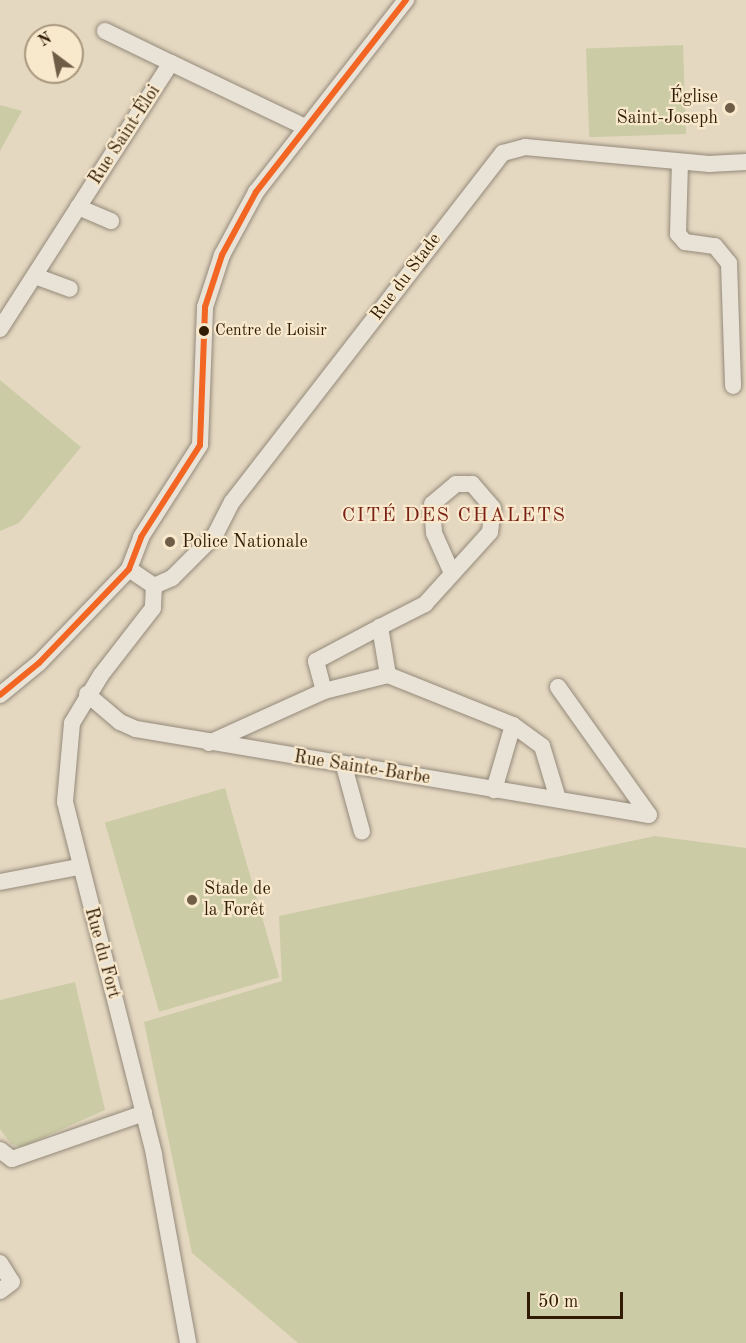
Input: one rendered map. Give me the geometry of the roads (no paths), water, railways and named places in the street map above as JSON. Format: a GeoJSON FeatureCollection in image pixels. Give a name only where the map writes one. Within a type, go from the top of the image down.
{"type":"FeatureCollection","features":[{"type":"Feature","properties":{"kind":"street"},"geometry":{"type":"LineString","coordinates":[[0,695],[39,663],[129,569],[141,537],[200,445],[203,331],[211,280],[256,192],[406,0]]}},
{"type":"Feature","properties":{"kind":"street","name":"Rue Saint-Éloi"},"geometry":{"type":"LineString","coordinates":[[105,31],[305,127]]}},
{"type":"Feature","properties":{"kind":"street","name":"Rue Saint-Éloi"},"geometry":{"type":"LineString","coordinates":[[0,330],[171,63]]}},
{"type":"Feature","properties":{"kind":"street","name":"Rue du Stade"},"geometry":{"type":"LineString","coordinates":[[154,586],[172,578],[214,535],[232,502],[503,153],[525,147],[680,162],[746,162]]}},
{"type":"Feature","properties":{"kind":"street"},"geometry":{"type":"LineString","coordinates":[[680,162],[678,234],[686,242],[715,246],[729,263],[733,386]]}},
{"type":"Feature","properties":{"kind":"street","name":"Rue Saint-Éloi"},"geometry":{"type":"LineString","coordinates":[[78,207],[111,221]]}},
{"type":"Feature","properties":{"kind":"street"},"geometry":{"type":"LineString","coordinates":[[34,276],[70,289]]}},
{"type":"Feature","properties":{"kind":"street"},"geometry":{"type":"LineString","coordinates":[[324,691],[316,661],[425,603],[452,571],[495,520],[485,493],[472,484],[456,484],[432,504],[434,533],[452,571]]}},
{"type":"Feature","properties":{"kind":"street"},"geometry":{"type":"LineString","coordinates":[[129,569],[154,586]]}},
{"type":"Feature","properties":{"kind":"street","name":"Rue du Fort"},"geometry":{"type":"LineString","coordinates":[[154,586],[153,608],[87,694],[72,723],[65,761],[65,802],[78,867],[144,1113],[188,1343]]}},
{"type":"Feature","properties":{"kind":"street"},"geometry":{"type":"LineString","coordinates":[[380,627],[388,675]]}},
{"type":"Feature","properties":{"kind":"street"},"geometry":{"type":"LineString","coordinates":[[209,743],[324,691],[388,675],[513,725],[542,746],[558,799]]}},
{"type":"Feature","properties":{"kind":"street","name":"Rue Sainte-Barbe"},"geometry":{"type":"LineString","coordinates":[[87,694],[120,722],[209,743],[649,815],[558,687]]}},
{"type":"Feature","properties":{"kind":"street"},"geometry":{"type":"LineString","coordinates":[[494,790],[513,725]]}},
{"type":"Feature","properties":{"kind":"street"},"geometry":{"type":"LineString","coordinates":[[344,766],[362,832]]}},
{"type":"Feature","properties":{"kind":"street"},"geometry":{"type":"LineString","coordinates":[[0,882],[78,867]]}},
{"type":"Feature","properties":{"kind":"street"},"geometry":{"type":"LineString","coordinates":[[1,1152],[12,1159],[144,1113]]}},
{"type":"Feature","properties":{"kind":"street"},"geometry":{"type":"LineString","coordinates":[[0,1263],[12,1282],[0,1292]]}},
{"type":"Feature","properties":{"kind":"place","name":"Église Saint-Joseph"},"geometry":{"type":"Point","coordinates":[730,108]}},
{"type":"Feature","properties":{"kind":"place","name":"Centre de Loisir"},"geometry":{"type":"Point","coordinates":[204,331]}},
{"type":"Feature","properties":{"kind":"place","name":"Police Nationale"},"geometry":{"type":"Point","coordinates":[170,542]}},
{"type":"Feature","properties":{"kind":"place","name":"Stade de la Forêt"},"geometry":{"type":"Point","coordinates":[192,900]}},
{"type":"Feature","properties":{"kind":"district","name":"CITÉ DES CHALETS"},"geometry":{"type":"Point","coordinates":[454,516]}}]}
